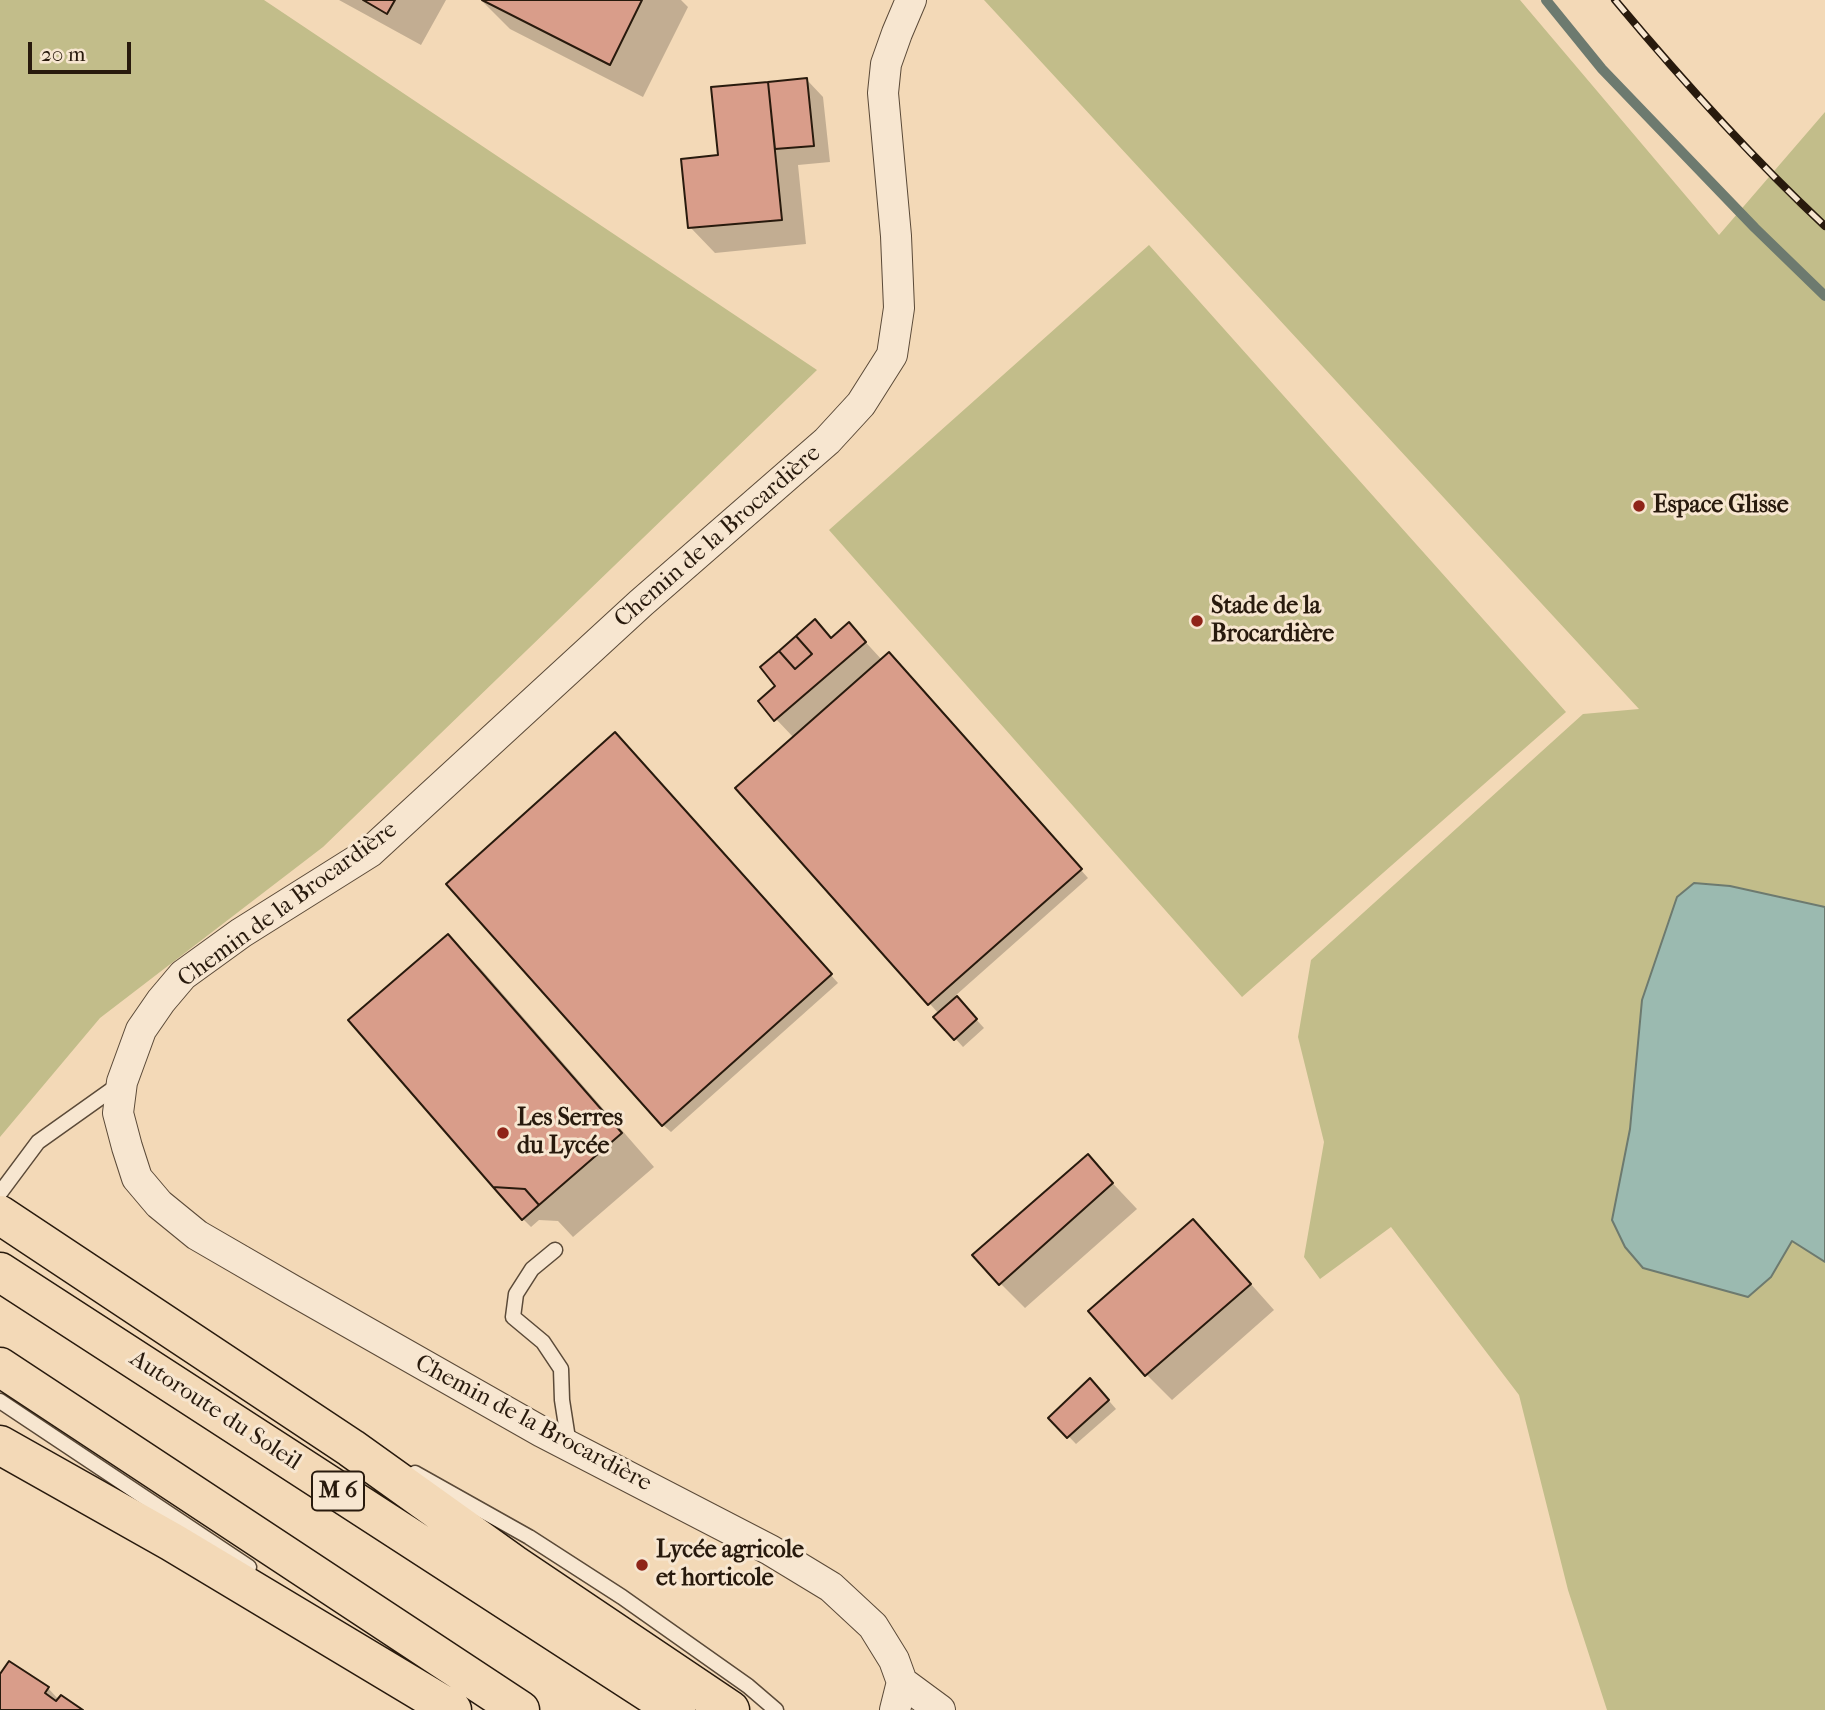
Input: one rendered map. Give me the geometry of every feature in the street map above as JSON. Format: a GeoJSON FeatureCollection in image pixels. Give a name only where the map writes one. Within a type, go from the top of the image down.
{"type":"FeatureCollection","features":[{"type":"Feature","properties":{"kind":"highway"},"geometry":{"type":"LineString","coordinates":[[0,1215],[351,1448],[513,1564],[730,1710]]}},
{"type":"Feature","properties":{"kind":"highway","name":"Autoroute du Soleil"},"geometry":{"type":"LineString","coordinates":[[0,1272],[676,1710]]}},
{"type":"Feature","properties":{"kind":"highway"},"geometry":{"type":"LineString","coordinates":[[0,1367],[520,1710]]}},
{"type":"Feature","properties":{"kind":"highway"},"geometry":{"type":"LineString","coordinates":[[0,1445],[172,1542],[454,1710]]}},
{"type":"Feature","properties":{"kind":"street","name":"Chemin de la Brocardière"},"geometry":{"type":"LineString","coordinates":[[898,1696],[894,1660],[873,1626],[831,1587],[770,1550],[569,1446],[197,1235],[159,1204],[137,1178],[118,1113],[122,1082],[141,1030],[160,1002],[184,975],[242,933],[370,852],[641,603],[827,441],[861,404],[892,355],[899,308],[896,236],[883,93],[886,64],[911,0]]}},
{"type":"Feature","properties":{"kind":"street"},"geometry":{"type":"LineString","coordinates":[[898,1696],[940,1710]]}},
{"type":"Feature","properties":{"kind":"lane"},"geometry":{"type":"LineString","coordinates":[[0,1193],[38,1142],[122,1082]]}},
{"type":"Feature","properties":{"kind":"lane"},"geometry":{"type":"LineString","coordinates":[[555,1250],[532,1269],[521,1286],[516,1294],[513,1317],[543,1342],[561,1369],[562,1399],[569,1446]]}},
{"type":"Feature","properties":{"kind":"lane"},"geometry":{"type":"LineString","coordinates":[[0,1401],[258,1573]]}},
{"type":"Feature","properties":{"kind":"lane"},"geometry":{"type":"LineString","coordinates":[[351,1448],[402,1466],[530,1536],[748,1686],[776,1710]]}},
{"type":"Feature","properties":{"kind":"lane"},"geometry":{"type":"LineString","coordinates":[[314,1611],[454,1710]]}},
{"type":"Feature","properties":{"kind":"shaded area"},"geometry":{"type":"Polygon","coordinates":[[[0,0],[264,0],[817,370],[323,847],[100,1018],[0,1137],[0,0]]]}},
{"type":"Feature","properties":{"kind":"shaded area"},"geometry":{"type":"Polygon","coordinates":[[[984,0],[1520,0],[1719,235],[1825,112],[1825,1710],[1607,1710],[1568,1590],[1519,1395],[1391,1227],[1320,1279],[1304,1257],[1324,1142],[1298,1037],[1311,960],[1583,714],[1639,709],[984,0]]]}},
{"type":"Feature","properties":{"kind":"shaded area","name":"Stade de la Brocardière"},"geometry":{"type":"Polygon","coordinates":[[[1149,245],[1566,712],[1242,997],[829,530],[1149,245]]]}},
{"type":"Feature","properties":{"kind":"water"},"geometry":{"type":"Polygon","coordinates":[[[1694,883],[1730,886],[1825,907],[1825,1262],[1792,1241],[1771,1277],[1748,1297],[1643,1268],[1625,1247],[1612,1220],[1630,1129],[1642,1000],[1677,897],[1694,883]]]}},
{"type":"Feature","properties":{"kind":"building"},"geometry":{"type":"Polygon","coordinates":[[[363,0],[395,0],[387,14],[363,0]]]}},
{"type":"Feature","properties":{"kind":"building"},"geometry":{"type":"Polygon","coordinates":[[[482,0],[642,0],[610,65],[482,0]]]}},
{"type":"Feature","properties":{"kind":"building"},"geometry":{"type":"Polygon","coordinates":[[[807,78],[814,146],[775,149],[768,82],[807,78]]]}},
{"type":"Feature","properties":{"kind":"building"},"geometry":{"type":"Polygon","coordinates":[[[768,82],[782,220],[688,228],[681,159],[718,155],[711,87],[768,82]]]}},
{"type":"Feature","properties":{"kind":"building"},"geometry":{"type":"Polygon","coordinates":[[[815,619],[831,638],[849,622],[866,642],[774,721],[758,701],[775,686],[760,667],[779,651],[795,669],[812,654],[796,636],[815,619]]]}},
{"type":"Feature","properties":{"kind":"building"},"geometry":{"type":"Polygon","coordinates":[[[796,636],[812,654],[795,669],[779,651],[796,636]]]}},
{"type":"Feature","properties":{"kind":"building"},"geometry":{"type":"Polygon","coordinates":[[[889,652],[1082,869],[928,1005],[735,788],[889,652]]]}},
{"type":"Feature","properties":{"kind":"building"},"geometry":{"type":"Polygon","coordinates":[[[615,732],[832,974],[662,1126],[446,884],[615,732]]]}},
{"type":"Feature","properties":{"kind":"building"},"geometry":{"type":"Polygon","coordinates":[[[448,934],[622,1133],[539,1205],[525,1189],[493,1187],[348,1020],[448,934]]]}},
{"type":"Feature","properties":{"kind":"building"},"geometry":{"type":"Polygon","coordinates":[[[957,996],[977,1019],[954,1040],[933,1017],[957,996]]]}},
{"type":"Feature","properties":{"kind":"building"},"geometry":{"type":"Polygon","coordinates":[[[1088,1154],[1113,1183],[999,1285],[972,1255],[1088,1154]]]}},
{"type":"Feature","properties":{"kind":"building"},"geometry":{"type":"Polygon","coordinates":[[[493,1187],[525,1189],[539,1205],[522,1220],[493,1187]]]}},
{"type":"Feature","properties":{"kind":"building"},"geometry":{"type":"Polygon","coordinates":[[[1193,1219],[1251,1284],[1145,1376],[1088,1311],[1193,1219]]]}},
{"type":"Feature","properties":{"kind":"building"},"geometry":{"type":"Polygon","coordinates":[[[1090,1378],[1109,1400],[1067,1438],[1048,1418],[1090,1378]]]}},
{"type":"Feature","properties":{"kind":"building"},"geometry":{"type":"Polygon","coordinates":[[[9,1661],[49,1687],[45,1693],[56,1701],[61,1695],[83,1710],[0,1710],[0,1674],[9,1661]]]}},
{"type":"Feature","properties":{"kind":"waterway"},"geometry":{"type":"LineString","coordinates":[[1546,0],[1602,69],[1755,228],[1825,296]]}},
{"type":"Feature","properties":{"kind":"railway"},"geometry":{"type":"LineString","coordinates":[[1615,0],[1717,116],[1825,226]]}},
{"type":"Feature","properties":{"kind":"place","name":"Espace Glisse"},"geometry":{"type":"Point","coordinates":[1639,506]}},
{"type":"Feature","properties":{"kind":"place","name":"Stade de la Brocardière"},"geometry":{"type":"Point","coordinates":[1197,621]}},
{"type":"Feature","properties":{"kind":"place","name":"Les Serres du Lycée"},"geometry":{"type":"Point","coordinates":[503,1133]}},
{"type":"Feature","properties":{"kind":"place","name":"Lycée agricole et horticole"},"geometry":{"type":"Point","coordinates":[642,1565]}}]}
